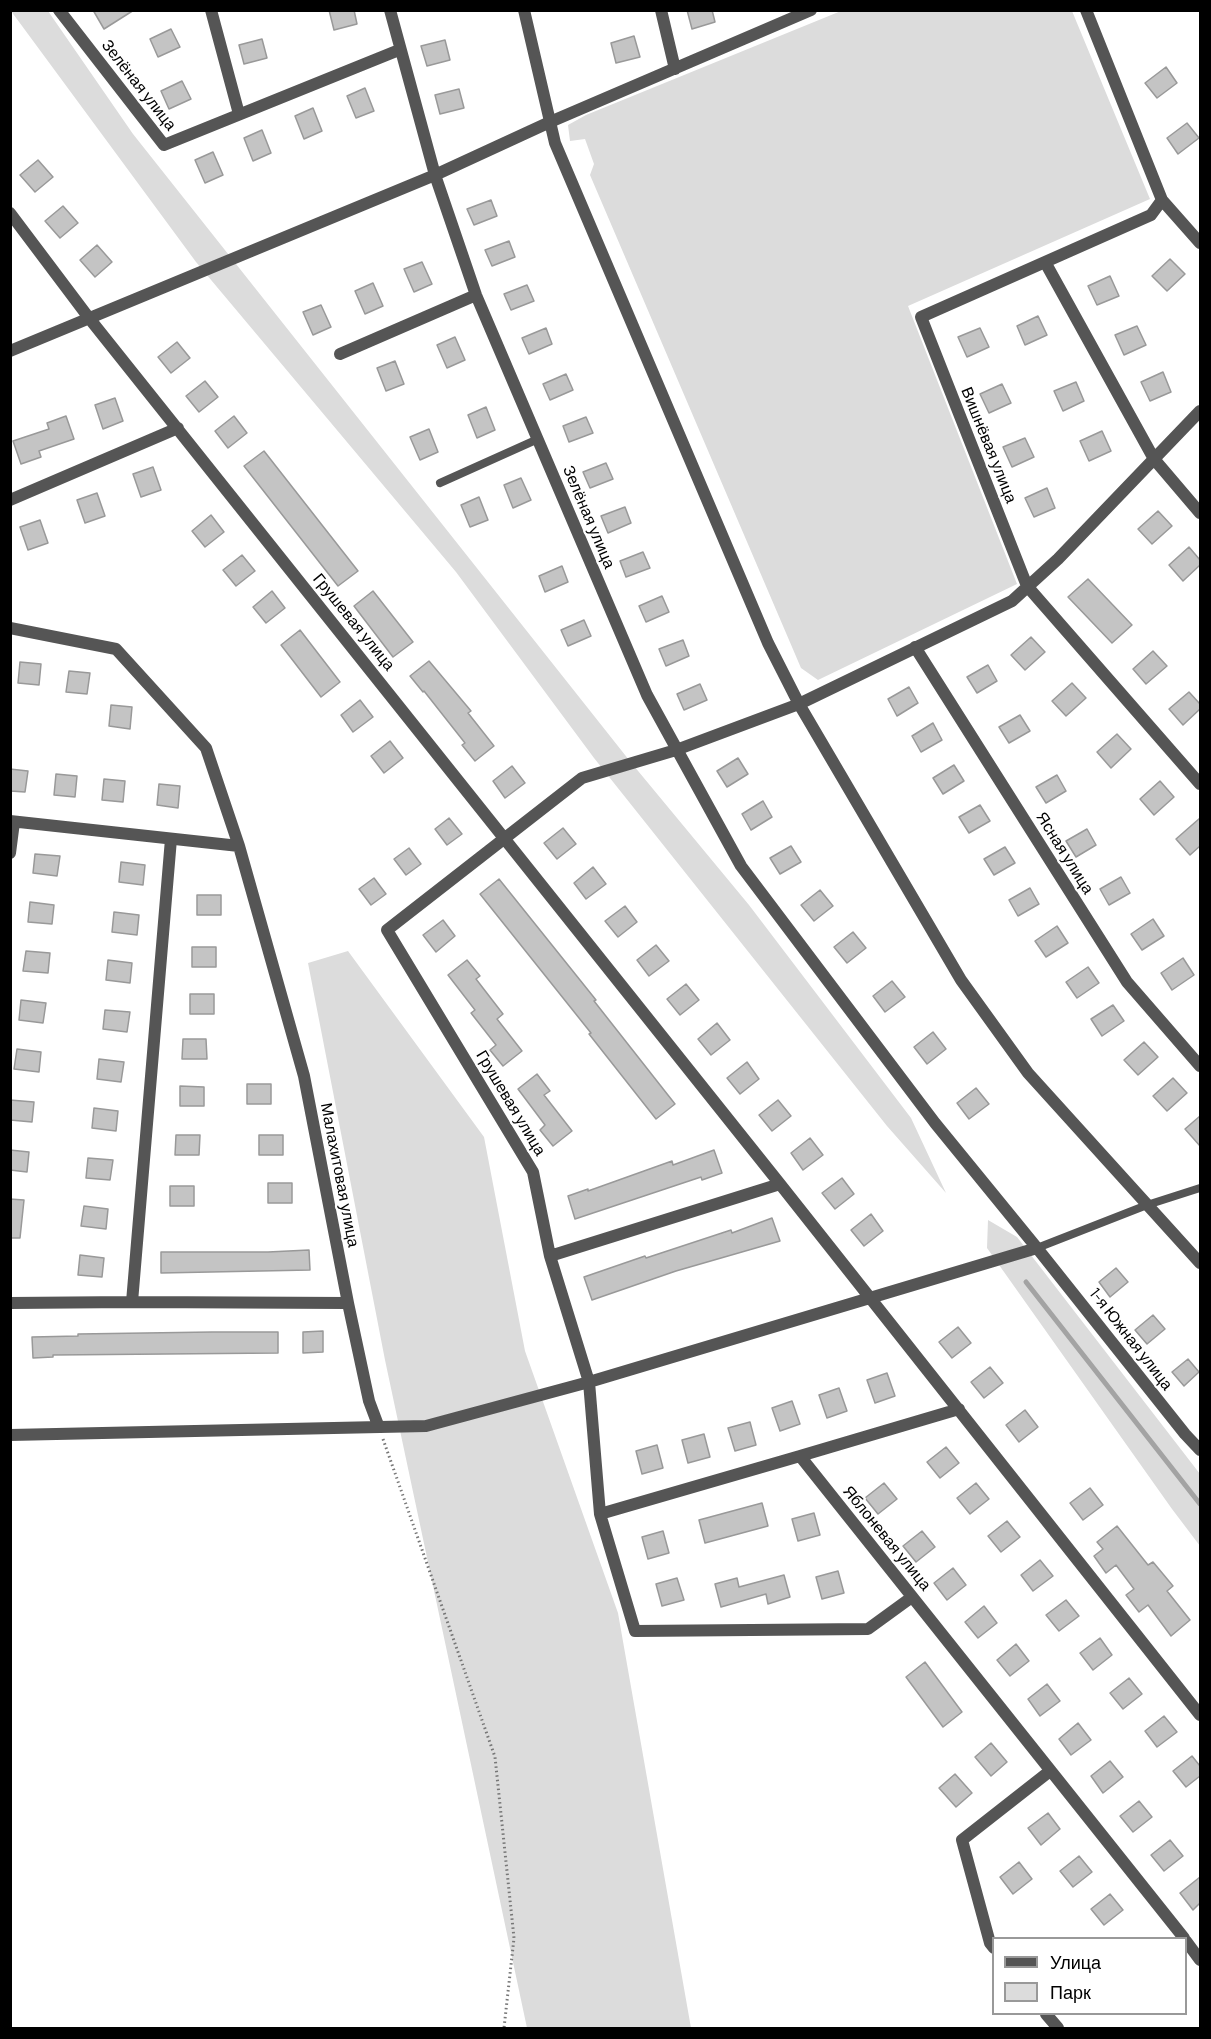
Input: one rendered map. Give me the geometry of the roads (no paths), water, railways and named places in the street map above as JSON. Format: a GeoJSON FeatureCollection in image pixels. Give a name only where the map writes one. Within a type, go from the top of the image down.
{"type":"FeatureCollection","features":[{"type":"Feature","properties":{"kind":"street","name":"Зелёная улица"},"geometry":{"type":"LineString","coordinates":[[59,10],[164,145],[399,50]]}},
{"type":"Feature","properties":{"kind":"street"},"geometry":{"type":"LineString","coordinates":[[212,10],[239,114]]}},
{"type":"Feature","properties":{"kind":"street","name":"Зелёная улица"},"geometry":{"type":"LineString","coordinates":[[390,10],[399,50],[435,174],[476,296],[647,694],[676,750],[741,866],[935,1124],[1037,1248]]}},
{"type":"Feature","properties":{"kind":"street"},"geometry":{"type":"LineString","coordinates":[[524,10],[555,143],[768,643],[799,704],[960,980],[1028,1073],[1200,1263]]}},
{"type":"Feature","properties":{"kind":"street"},"geometry":{"type":"LineString","coordinates":[[661,10],[675,69]]}},
{"type":"Feature","properties":{"kind":"street"},"geometry":{"type":"LineString","coordinates":[[10,351],[435,174],[811,10]]}},
{"type":"Feature","properties":{"kind":"street"},"geometry":{"type":"LineString","coordinates":[[1086,10],[1162,200],[1200,243]]}},
{"type":"Feature","properties":{"kind":"street"},"geometry":{"type":"LineString","coordinates":[[1162,200],[1151,215],[1045,262],[1154,459],[1200,513]]}},
{"type":"Feature","properties":{"kind":"street","name":"Грушевая улица"},"geometry":{"type":"LineString","coordinates":[[10,213],[15,227],[178,428],[870,1297]]}},
{"type":"Feature","properties":{"kind":"street","name":"Вишнёвая улица"},"geometry":{"type":"LineString","coordinates":[[1027,586],[921,317],[1045,262]]}},
{"type":"Feature","properties":{"kind":"street"},"geometry":{"type":"LineString","coordinates":[[340,354],[476,296]]}},
{"type":"Feature","properties":{"kind":"street"},"geometry":{"type":"LineString","coordinates":[[504,837],[582,778],[676,750],[799,704],[1012,601],[1058,559],[1200,411]]}},
{"type":"Feature","properties":{"kind":"street"},"geometry":{"type":"LineString","coordinates":[[10,500],[178,428]]}},
{"type":"Feature","properties":{"kind":"street"},"geometry":{"type":"LineString","coordinates":[[1027,586],[1200,784]]}},
{"type":"Feature","properties":{"kind":"street","name":"Малахитовая улица"},"geometry":{"type":"LineString","coordinates":[[10,628],[116,649],[206,748],[239,846],[304,1076],[348,1304],[369,1401],[378,1425]]}},
{"type":"Feature","properties":{"kind":"street","name":"Ясная улица"},"geometry":{"type":"LineString","coordinates":[[915,647],[1127,982],[1200,1066]]}},
{"type":"Feature","properties":{"kind":"street"},"geometry":{"type":"LineString","coordinates":[[10,853],[12,821],[239,846]]}},
{"type":"Feature","properties":{"kind":"street","name":"Грушевая улица"},"geometry":{"type":"LineString","coordinates":[[504,837],[387,930],[533,1172],[550,1256]]}},
{"type":"Feature","properties":{"kind":"street"},"geometry":{"type":"LineString","coordinates":[[132,1302],[171,839]]}},
{"type":"Feature","properties":{"kind":"street"},"geometry":{"type":"LineString","coordinates":[[780,1184],[550,1256],[589,1382],[600,1514],[635,1631],[868,1629],[912,1597]]}},
{"type":"Feature","properties":{"kind":"street"},"geometry":{"type":"LineString","coordinates":[[10,1435],[378,1425],[426,1426],[589,1382],[1037,1248]]}},
{"type":"Feature","properties":{"kind":"street","name":"1-я Южная улица"},"geometry":{"type":"LineString","coordinates":[[1037,1248],[1200,1450]]}},
{"type":"Feature","properties":{"kind":"street"},"geometry":{"type":"LineString","coordinates":[[870,1297],[1200,1715]]}},
{"type":"Feature","properties":{"kind":"street"},"geometry":{"type":"LineString","coordinates":[[10,1303],[348,1304]]}},
{"type":"Feature","properties":{"kind":"street"},"geometry":{"type":"LineString","coordinates":[[600,1514],[959,1409]]}},
{"type":"Feature","properties":{"kind":"street","name":"Яблоневая улица"},"geometry":{"type":"LineString","coordinates":[[800,1456],[1183,1937]]}},
{"type":"Feature","properties":{"kind":"street"},"geometry":{"type":"LineString","coordinates":[[992,1946],[962,1840],[1050,1771]]}},
{"type":"Feature","properties":{"kind":"street","name":"Яблоневая улица"},"geometry":{"type":"LineString","coordinates":[[1187,1943],[1200,1960]]}},
{"type":"Feature","properties":{"kind":"street"},"geometry":{"type":"LineString","coordinates":[[1048,2015],[1058,2028]]}},
{"type":"Feature","properties":{"kind":"lane"},"geometry":{"type":"LineString","coordinates":[[440,483],[538,439]]}},
{"type":"Feature","properties":{"kind":"lane"},"geometry":{"type":"LineString","coordinates":[[1037,1248],[1147,1205],[1200,1188]]}},
{"type":"Feature","properties":{"kind":"waterway"},"geometry":{"type":"LineString","coordinates":[[1026,1282],[1200,1504]]}}]}
